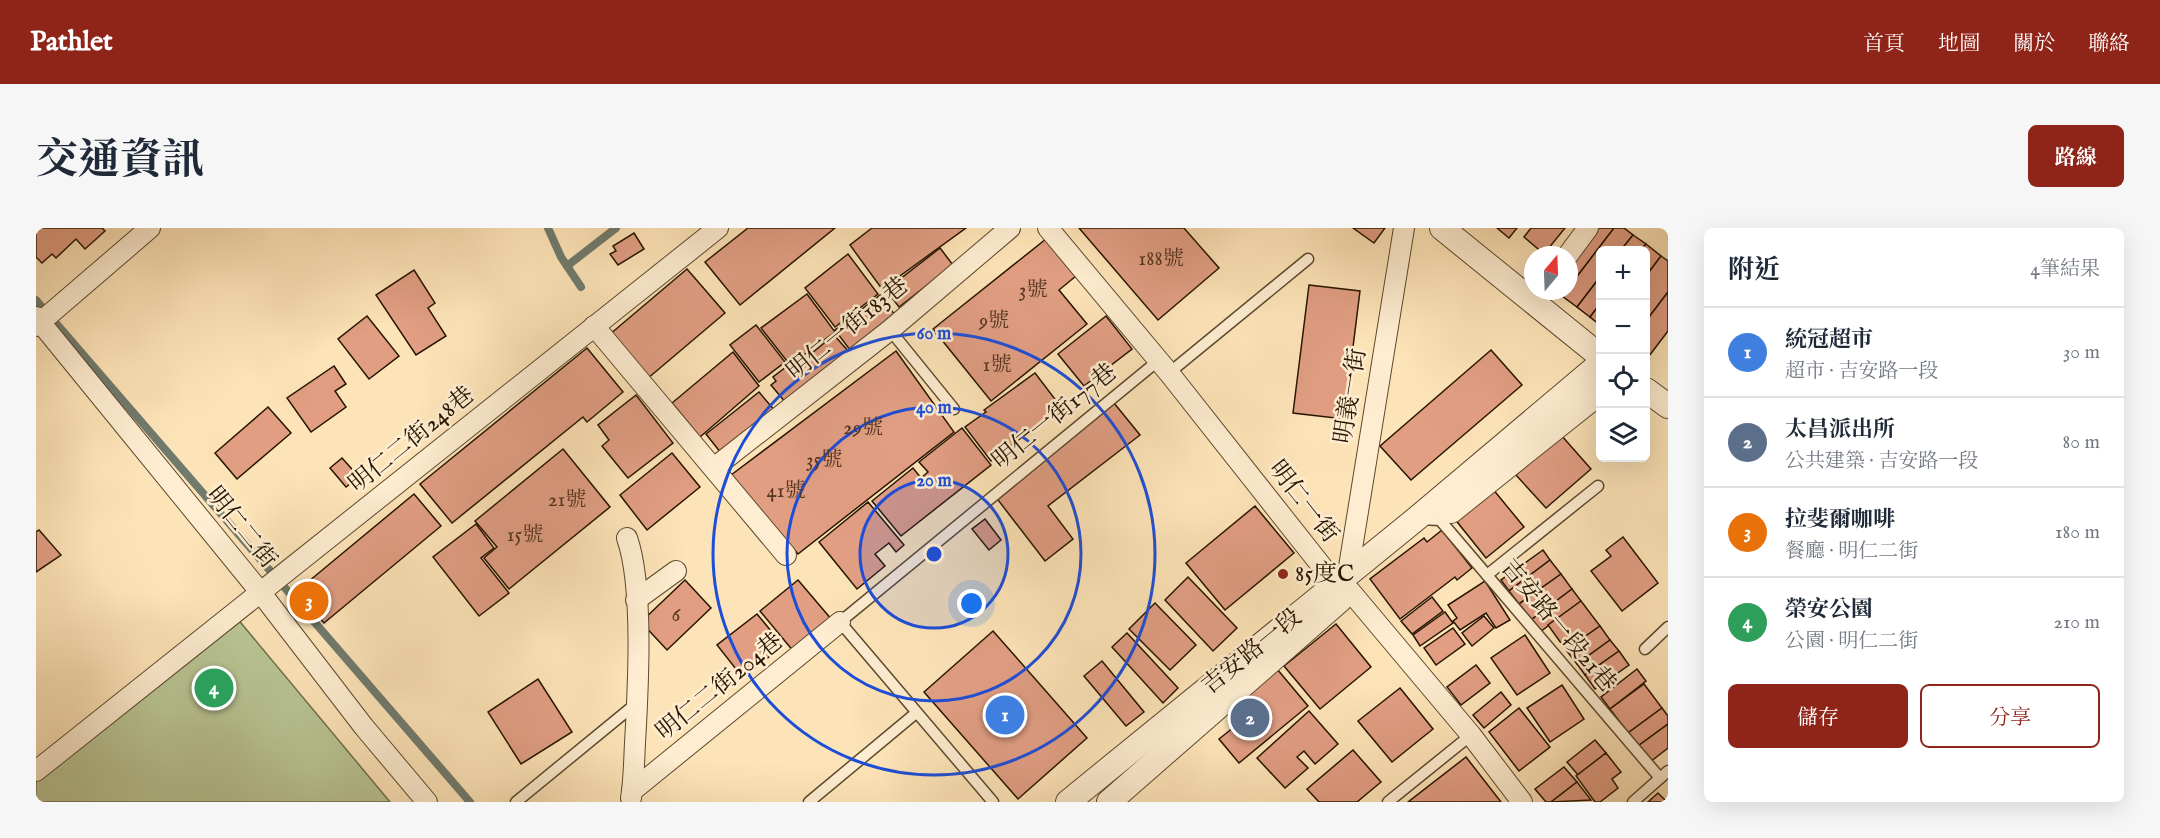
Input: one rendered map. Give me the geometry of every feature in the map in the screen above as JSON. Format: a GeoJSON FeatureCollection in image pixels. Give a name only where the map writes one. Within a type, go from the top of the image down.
{"type":"FeatureCollection","features":[{"type":"Feature","properties":{"kind":"street"},"geometry":{"type":"LineString","coordinates":[[37,321],[150,228]]}},
{"type":"Feature","properties":{"kind":"street","name":"明仁二街248巷"},"geometry":{"type":"LineString","coordinates":[[36,771],[718,228]]}},
{"type":"Feature","properties":{"kind":"street","name":"明仁一街183巷"},"geometry":{"type":"LineString","coordinates":[[715,467],[890,330],[1010,228]]}},
{"type":"Feature","properties":{"kind":"street","name":"明仁一街"},"geometry":{"type":"LineString","coordinates":[[1048,228],[1471,735],[1522,802]]}},
{"type":"Feature","properties":{"kind":"street","name":"明義一街"},"geometry":{"type":"LineString","coordinates":[[1344,582],[1404,228]]}},
{"type":"Feature","properties":{"kind":"street"},"geometry":{"type":"LineString","coordinates":[[1442,228],[1524,286]]}},
{"type":"Feature","properties":{"kind":"street"},"geometry":{"type":"LineString","coordinates":[[1575,246],[1588,228]]}},
{"type":"Feature","properties":{"kind":"street"},"geometry":{"type":"LineString","coordinates":[[1542,300],[1598,354]]}},
{"type":"Feature","properties":{"kind":"street","name":"明仁二街"},"geometry":{"type":"LineString","coordinates":[[37,321],[261,593],[364,727],[428,802]]}},
{"type":"Feature","properties":{"kind":"street"},"geometry":{"type":"LineString","coordinates":[[594,326],[715,467],[786,555]]}},
{"type":"Feature","properties":{"kind":"street","name":"吉安路一段"},"geometry":{"type":"LineString","coordinates":[[1428,520],[1596,367]]}},
{"type":"Feature","properties":{"kind":"street"},"geometry":{"type":"LineString","coordinates":[[1650,393],[1668,406]]}},
{"type":"Feature","properties":{"kind":"street","name":"吉安路一段"},"geometry":{"type":"LineString","coordinates":[[1068,802],[1344,582],[1596,395]]}},
{"type":"Feature","properties":{"kind":"street","name":"明仁二街204巷"},"geometry":{"type":"LineString","coordinates":[[627,538],[632,554],[636,600],[638,702],[631,797]]}},
{"type":"Feature","properties":{"kind":"street"},"geometry":{"type":"LineString","coordinates":[[636,600],[676,571]]}},
{"type":"Feature","properties":{"kind":"street","name":"吉安路一段"},"geometry":{"type":"LineString","coordinates":[[1109,802],[1344,582]]}},
{"type":"Feature","properties":{"kind":"street","name":"明仁二街204巷"},"geometry":{"type":"LineString","coordinates":[[631,797],[840,622]]}},
{"type":"Feature","properties":{"kind":"lane","name":"明仁一街177巷"},"geometry":{"type":"LineString","coordinates":[[840,622],[1164,366],[1308,259]]}},
{"type":"Feature","properties":{"kind":"lane"},"geometry":{"type":"LineString","coordinates":[[890,330],[954,409]]}},
{"type":"Feature","properties":{"kind":"lane"},"geometry":{"type":"LineString","coordinates":[[1487,575],[1599,486]]}},
{"type":"Feature","properties":{"kind":"lane","name":"吉安路一段21巷"},"geometry":{"type":"LineString","coordinates":[[1428,520],[1487,575],[1664,775]]}},
{"type":"Feature","properties":{"kind":"lane"},"geometry":{"type":"LineString","coordinates":[[840,622],[993,802]]}},
{"type":"Feature","properties":{"kind":"lane"},"geometry":{"type":"LineString","coordinates":[[1645,649],[1668,627]]}},
{"type":"Feature","properties":{"kind":"lane"},"geometry":{"type":"LineString","coordinates":[[516,802],[638,702]]}},
{"type":"Feature","properties":{"kind":"lane"},"geometry":{"type":"LineString","coordinates":[[809,802],[916,713]]}},
{"type":"Feature","properties":{"kind":"lane"},"geometry":{"type":"LineString","coordinates":[[1388,802],[1471,735]]}},
{"type":"Feature","properties":{"kind":"lane"},"geometry":{"type":"LineString","coordinates":[[1634,802],[1664,775]]}},
{"type":"Feature","properties":{"kind":"green space"},"geometry":{"type":"Polygon","coordinates":[[[231,611],[390,802],[36,802],[36,764],[231,611]]]}},
{"type":"Feature","properties":{"kind":"building"},"geometry":{"type":"Polygon","coordinates":[[[36,228],[102,228],[105,231],[85,249],[76,239],[56,258],[52,254],[42,263],[36,257],[36,228]]]}},
{"type":"Feature","properties":{"kind":"building"},"geometry":{"type":"Polygon","coordinates":[[[748,228],[835,228],[740,305],[705,262],[748,228]]]}},
{"type":"Feature","properties":{"kind":"building"},"geometry":{"type":"Polygon","coordinates":[[[872,228],[966,228],[882,289],[850,245],[872,228]]]}},
{"type":"Feature","properties":{"kind":"building"},"geometry":{"type":"Polygon","coordinates":[[[1079,228],[1184,228],[1219,268],[1158,320],[1079,228]]]}},
{"type":"Feature","properties":{"kind":"building"},"geometry":{"type":"Polygon","coordinates":[[[1353,228],[1385,228],[1374,243],[1353,228]]]}},
{"type":"Feature","properties":{"kind":"building"},"geometry":{"type":"Polygon","coordinates":[[[1497,228],[1517,228],[1509,238],[1497,228]]]}},
{"type":"Feature","properties":{"kind":"building"},"geometry":{"type":"Polygon","coordinates":[[[1531,228],[1565,228],[1550,246],[1535,246],[1524,237],[1531,228]]]}},
{"type":"Feature","properties":{"kind":"building"},"geometry":{"type":"Polygon","coordinates":[[[1597,228],[1614,228],[1600,246],[1596,246],[1596,252],[1578,275],[1578,252],[1597,228]]]}},
{"type":"Feature","properties":{"kind":"building"},"geometry":{"type":"Polygon","coordinates":[[[1614,228],[1624,228],[1633,235],[1624,246],[1600,246],[1614,228]]]}},
{"type":"Feature","properties":{"kind":"building"},"geometry":{"type":"Polygon","coordinates":[[[634,233],[644,249],[618,265],[610,254],[616,251],[613,246],[634,233]]]}},
{"type":"Feature","properties":{"kind":"building"},"geometry":{"type":"Polygon","coordinates":[[[1633,235],[1646,244],[1644,246],[1624,246],[1633,235]]]}},
{"type":"Feature","properties":{"kind":"building"},"geometry":{"type":"Polygon","coordinates":[[[1046,239],[1076,276],[1059,290],[1087,324],[991,401],[933,329],[1046,239]]]}},
{"type":"Feature","properties":{"kind":"building"},"geometry":{"type":"Polygon","coordinates":[[[1650,247],[1661,256],[1650,271],[1650,247]]]}},
{"type":"Feature","properties":{"kind":"building"},"geometry":{"type":"Polygon","coordinates":[[[940,248],[953,265],[899,307],[886,290],[940,248]]]}},
{"type":"Feature","properties":{"kind":"building"},"geometry":{"type":"Polygon","coordinates":[[[1596,252],[1596,282],[1577,307],[1567,300],[1578,300],[1578,275],[1596,252]]]}},
{"type":"Feature","properties":{"kind":"building"},"geometry":{"type":"Polygon","coordinates":[[[848,254],[878,294],[835,327],[805,288],[848,254]]]}},
{"type":"Feature","properties":{"kind":"building"},"geometry":{"type":"Polygon","coordinates":[[[1661,256],[1668,261],[1668,292],[1650,316],[1650,300],[1650,271],[1661,256]]]}},
{"type":"Feature","properties":{"kind":"building"},"geometry":{"type":"Polygon","coordinates":[[[687,269],[725,313],[647,379],[609,335],[687,269]]]}},
{"type":"Feature","properties":{"kind":"building"},"geometry":{"type":"Polygon","coordinates":[[[414,270],[435,303],[428,308],[446,336],[416,355],[376,295],[414,270]]]}},
{"type":"Feature","properties":{"kind":"building"},"geometry":{"type":"Polygon","coordinates":[[[1596,282],[1596,309],[1590,317],[1577,307],[1596,282]]]}},
{"type":"Feature","properties":{"kind":"building"},"geometry":{"type":"Polygon","coordinates":[[[1309,285],[1360,291],[1344,419],[1293,413],[1309,285]]]}},
{"type":"Feature","properties":{"kind":"building"},"geometry":{"type":"Polygon","coordinates":[[[1668,292],[1668,331],[1650,355],[1650,354],[1650,316],[1668,292]]]}},
{"type":"Feature","properties":{"kind":"building"},"geometry":{"type":"Polygon","coordinates":[[[807,294],[835,332],[790,365],[761,328],[807,294]]]}},
{"type":"Feature","properties":{"kind":"building"},"geometry":{"type":"Polygon","coordinates":[[[880,295],[895,315],[850,350],[835,330],[880,295]]]}},
{"type":"Feature","properties":{"kind":"building"},"geometry":{"type":"Polygon","coordinates":[[[1596,309],[1596,322],[1590,317],[1596,309]]]}},
{"type":"Feature","properties":{"kind":"building"},"geometry":{"type":"Polygon","coordinates":[[[367,316],[399,356],[369,379],[338,339],[367,316]]]}},
{"type":"Feature","properties":{"kind":"building"},"geometry":{"type":"Polygon","coordinates":[[[1106,316],[1132,349],[1084,386],[1058,354],[1106,316]]]}},
{"type":"Feature","properties":{"kind":"building"},"geometry":{"type":"Polygon","coordinates":[[[756,325],[785,362],[759,382],[730,345],[756,325]]]}},
{"type":"Feature","properties":{"kind":"building"},"geometry":{"type":"Polygon","coordinates":[[[834,335],[849,352],[786,403],[771,385],[776,381],[773,377],[786,367],[790,371],[834,335]]]}},
{"type":"Feature","properties":{"kind":"building"},"geometry":{"type":"Polygon","coordinates":[[[587,348],[623,392],[587,422],[583,417],[452,523],[420,484],[587,348]]]}},
{"type":"Feature","properties":{"kind":"building"},"geometry":{"type":"Polygon","coordinates":[[[1491,350],[1522,385],[1411,480],[1380,446],[1491,350]]]}},
{"type":"Feature","properties":{"kind":"building"},"geometry":{"type":"Polygon","coordinates":[[[896,351],[954,432],[798,554],[731,475],[896,351]]]}},
{"type":"Feature","properties":{"kind":"building"},"geometry":{"type":"Polygon","coordinates":[[[733,352],[759,386],[700,437],[672,403],[733,352]]]}},
{"type":"Feature","properties":{"kind":"building"},"geometry":{"type":"Polygon","coordinates":[[[334,366],[346,384],[335,391],[346,407],[311,432],[287,398],[334,366]]]}},
{"type":"Feature","properties":{"kind":"building"},"geometry":{"type":"Polygon","coordinates":[[[1035,373],[1061,407],[991,461],[965,427],[986,412],[984,410],[1035,373]]]}},
{"type":"Feature","properties":{"kind":"building"},"geometry":{"type":"Polygon","coordinates":[[[759,392],[775,411],[721,453],[706,434],[759,392]]]}},
{"type":"Feature","properties":{"kind":"building"},"geometry":{"type":"Polygon","coordinates":[[[636,395],[673,443],[628,478],[602,446],[609,440],[598,425],[636,395]]]}},
{"type":"Feature","properties":{"kind":"building"},"geometry":{"type":"Polygon","coordinates":[[[1114,403],[1140,435],[1048,506],[1073,539],[1045,561],[995,496],[1114,403]]]}},
{"type":"Feature","properties":{"kind":"building"},"geometry":{"type":"Polygon","coordinates":[[[268,407],[291,433],[237,479],[215,453],[268,407]]]}},
{"type":"Feature","properties":{"kind":"building"},"geometry":{"type":"Polygon","coordinates":[[[962,428],[991,465],[901,536],[872,501],[913,468],[921,478],[928,472],[919,462],[962,428]]]}},
{"type":"Feature","properties":{"kind":"building"},"geometry":{"type":"Polygon","coordinates":[[[1561,435],[1591,469],[1546,508],[1516,475],[1561,435]]]}},
{"type":"Feature","properties":{"kind":"building"},"geometry":{"type":"Polygon","coordinates":[[[563,449],[610,507],[509,589],[484,558],[497,547],[475,521],[563,449]]]}},
{"type":"Feature","properties":{"kind":"building"},"geometry":{"type":"Polygon","coordinates":[[[672,453],[700,487],[647,530],[620,495],[672,453]]]}},
{"type":"Feature","properties":{"kind":"building"},"geometry":{"type":"Polygon","coordinates":[[[342,458],[359,477],[346,487],[330,468],[342,458]]]}},
{"type":"Feature","properties":{"kind":"building"},"geometry":{"type":"Polygon","coordinates":[[[1492,488],[1524,527],[1486,558],[1454,518],[1492,488]]]}},
{"type":"Feature","properties":{"kind":"building"},"geometry":{"type":"Polygon","coordinates":[[[414,494],[441,526],[324,623],[297,591],[414,494]]]}},
{"type":"Feature","properties":{"kind":"building"},"geometry":{"type":"Polygon","coordinates":[[[868,502],[904,545],[896,552],[889,543],[875,554],[885,566],[857,589],[819,542],[868,502]]]}},
{"type":"Feature","properties":{"kind":"building"},"geometry":{"type":"Polygon","coordinates":[[[1255,506],[1294,553],[1225,610],[1186,563],[1255,506]]]}},
{"type":"Feature","properties":{"kind":"building"},"geometry":{"type":"Polygon","coordinates":[[[985,519],[1001,540],[989,550],[972,529],[985,519]]]}},
{"type":"Feature","properties":{"kind":"building"},"geometry":{"type":"Polygon","coordinates":[[[476,524],[494,548],[481,558],[509,593],[479,616],[433,557],[476,524]]]}},
{"type":"Feature","properties":{"kind":"building"},"geometry":{"type":"Polygon","coordinates":[[[39,530],[61,555],[36,572],[36,532],[39,530]]]}},
{"type":"Feature","properties":{"kind":"building"},"geometry":{"type":"Polygon","coordinates":[[[1442,530],[1472,568],[1457,580],[1455,577],[1400,619],[1370,579],[1424,538],[1427,542],[1442,530]]]}},
{"type":"Feature","properties":{"kind":"building"},"geometry":{"type":"Polygon","coordinates":[[[1623,537],[1658,583],[1622,611],[1591,571],[1611,556],[1606,550],[1623,537]]]}},
{"type":"Feature","properties":{"kind":"building"},"geometry":{"type":"Polygon","coordinates":[[[1543,550],[1550,560],[1509,591],[1501,580],[1543,550]]]}},
{"type":"Feature","properties":{"kind":"building"},"geometry":{"type":"Polygon","coordinates":[[[1550,560],[1561,574],[1519,604],[1509,591],[1550,560]]]}},
{"type":"Feature","properties":{"kind":"building"},"geometry":{"type":"Polygon","coordinates":[[[1561,574],[1572,589],[1531,620],[1519,604],[1561,574]]]}},
{"type":"Feature","properties":{"kind":"building"},"geometry":{"type":"Polygon","coordinates":[[[1188,577],[1237,628],[1213,651],[1165,600],[1188,577]]]}},
{"type":"Feature","properties":{"kind":"building"},"geometry":{"type":"Polygon","coordinates":[[[685,580],[711,608],[667,650],[641,622],[685,580]]]}},
{"type":"Feature","properties":{"kind":"building"},"geometry":{"type":"Polygon","coordinates":[[[798,580],[832,620],[794,652],[760,611],[798,580]]]}},
{"type":"Feature","properties":{"kind":"building"},"geometry":{"type":"Polygon","coordinates":[[[1485,581],[1510,620],[1496,628],[1486,613],[1460,630],[1453,621],[1457,618],[1448,605],[1485,581]]]}},
{"type":"Feature","properties":{"kind":"building"},"geometry":{"type":"Polygon","coordinates":[[[1572,589],[1581,601],[1540,632],[1531,620],[1572,589]]]}},
{"type":"Feature","properties":{"kind":"building"},"geometry":{"type":"Polygon","coordinates":[[[1432,597],[1443,611],[1412,634],[1401,621],[1432,597]]]}},
{"type":"Feature","properties":{"kind":"building"},"geometry":{"type":"Polygon","coordinates":[[[1581,601],[1600,626],[1566,650],[1548,625],[1581,601]]]}},
{"type":"Feature","properties":{"kind":"building"},"geometry":{"type":"Polygon","coordinates":[[[1155,603],[1196,645],[1170,670],[1129,629],[1155,603]]]}},
{"type":"Feature","properties":{"kind":"building"},"geometry":{"type":"Polygon","coordinates":[[[1445,612],[1453,623],[1420,646],[1413,635],[1445,612]]]}},
{"type":"Feature","properties":{"kind":"building"},"geometry":{"type":"Polygon","coordinates":[[[757,614],[777,638],[770,643],[776,651],[743,678],[717,645],[757,614]]]}},
{"type":"Feature","properties":{"kind":"building"},"geometry":{"type":"Polygon","coordinates":[[[1484,616],[1494,628],[1472,646],[1462,633],[1484,616]]]}},
{"type":"Feature","properties":{"kind":"building"},"geometry":{"type":"Polygon","coordinates":[[[1336,624],[1371,667],[1320,709],[1284,666],[1336,624]]]}},
{"type":"Feature","properties":{"kind":"building"},"geometry":{"type":"Polygon","coordinates":[[[1600,626],[1610,640],[1577,664],[1566,650],[1600,626]]]}},
{"type":"Feature","properties":{"kind":"building"},"geometry":{"type":"Polygon","coordinates":[[[1453,628],[1465,644],[1436,665],[1424,648],[1453,628]]]}},
{"type":"Feature","properties":{"kind":"building"},"geometry":{"type":"Polygon","coordinates":[[[993,631],[1087,738],[1018,799],[924,692],[993,631]]]}},
{"type":"Feature","properties":{"kind":"building"},"geometry":{"type":"Polygon","coordinates":[[[1127,633],[1178,688],[1163,703],[1112,647],[1127,633]]]}},
{"type":"Feature","properties":{"kind":"building"},"geometry":{"type":"Polygon","coordinates":[[[1525,635],[1550,673],[1517,695],[1491,658],[1525,635]]]}},
{"type":"Feature","properties":{"kind":"building"},"geometry":{"type":"Polygon","coordinates":[[[1610,640],[1619,651],[1585,675],[1577,664],[1610,640]]]}},
{"type":"Feature","properties":{"kind":"building"},"geometry":{"type":"Polygon","coordinates":[[[1619,651],[1629,665],[1595,689],[1585,675],[1619,651]]]}},
{"type":"Feature","properties":{"kind":"building"},"geometry":{"type":"Polygon","coordinates":[[[1102,661],[1144,712],[1126,726],[1084,676],[1102,661]]]}},
{"type":"Feature","properties":{"kind":"building"},"geometry":{"type":"Polygon","coordinates":[[[1476,665],[1490,683],[1461,705],[1447,687],[1476,665]]]}},
{"type":"Feature","properties":{"kind":"building"},"geometry":{"type":"Polygon","coordinates":[[[1277,669],[1308,706],[1239,763],[1219,739],[1239,723],[1228,710],[1277,669]]]}},
{"type":"Feature","properties":{"kind":"building"},"geometry":{"type":"Polygon","coordinates":[[[1637,669],[1646,681],[1610,709],[1601,697],[1637,669]]]}},
{"type":"Feature","properties":{"kind":"building"},"geometry":{"type":"Polygon","coordinates":[[[538,679],[572,732],[521,764],[488,712],[538,679]]]}},
{"type":"Feature","properties":{"kind":"building"},"geometry":{"type":"Polygon","coordinates":[[[1644,684],[1662,708],[1628,733],[1610,709],[1644,684]]]}},
{"type":"Feature","properties":{"kind":"building"},"geometry":{"type":"Polygon","coordinates":[[[1562,685],[1584,719],[1550,742],[1527,708],[1562,685]]]}},
{"type":"Feature","properties":{"kind":"building"},"geometry":{"type":"Polygon","coordinates":[[[1400,688],[1433,729],[1392,762],[1358,721],[1400,688]]]}},
{"type":"Feature","properties":{"kind":"building"},"geometry":{"type":"Polygon","coordinates":[[[1501,692],[1511,705],[1484,728],[1473,715],[1501,692]]]}},
{"type":"Feature","properties":{"kind":"building"},"geometry":{"type":"Polygon","coordinates":[[[1519,708],[1550,747],[1519,771],[1489,732],[1519,708]]]}},
{"type":"Feature","properties":{"kind":"building"},"geometry":{"type":"Polygon","coordinates":[[[1662,708],[1668,716],[1668,724],[1638,746],[1628,733],[1662,708]]]}},
{"type":"Feature","properties":{"kind":"building"},"geometry":{"type":"Polygon","coordinates":[[[1309,711],[1338,744],[1315,764],[1304,751],[1297,757],[1308,768],[1285,788],[1257,758],[1309,711]]]}},
{"type":"Feature","properties":{"kind":"building"},"geometry":{"type":"Polygon","coordinates":[[[1668,724],[1668,748],[1650,762],[1638,746],[1668,724]]]}},
{"type":"Feature","properties":{"kind":"building"},"geometry":{"type":"Polygon","coordinates":[[[1595,740],[1606,753],[1578,775],[1567,762],[1595,740]]]}},
{"type":"Feature","properties":{"kind":"building"},"geometry":{"type":"Polygon","coordinates":[[[1353,750],[1381,782],[1357,802],[1319,802],[1307,789],[1353,750]]]}},
{"type":"Feature","properties":{"kind":"building"},"geometry":{"type":"Polygon","coordinates":[[[1606,753],[1621,772],[1612,779],[1618,788],[1600,802],[1595,802],[1576,776],[1606,753]]]}},
{"type":"Feature","properties":{"kind":"building"},"geometry":{"type":"Polygon","coordinates":[[[1466,757],[1501,802],[1408,802],[1466,757]]]}},
{"type":"Feature","properties":{"kind":"building"},"geometry":{"type":"Polygon","coordinates":[[[1564,767],[1577,782],[1551,802],[1546,802],[1535,789],[1564,767]]]}},
{"type":"Feature","properties":{"kind":"building"},"geometry":{"type":"Polygon","coordinates":[[[1577,782],[1591,800],[1551,802],[1577,782]]]}},
{"type":"Feature","properties":{"kind":"building"},"geometry":{"type":"Polygon","coordinates":[[[1658,793],[1667,802],[1648,802],[1658,793]]]}},
{"type":"Feature","properties":{"kind":"waterway"},"geometry":{"type":"LineString","coordinates":[[548,228],[561,257],[581,287]]}},
{"type":"Feature","properties":{"kind":"waterway"},"geometry":{"type":"LineString","coordinates":[[567,266],[616,228]]}},
{"type":"Feature","properties":{"kind":"waterway"},"geometry":{"type":"LineString","coordinates":[[36,300],[470,802]]}},
{"type":"Feature","properties":{"kind":"place","name":"85度C"},"geometry":{"type":"Point","coordinates":[1283,574]}},
{"type":"Feature","properties":{"kind":"place","name":"拉斐爾咖啡"},"geometry":{"type":"Point","coordinates":[309,601]}},
{"type":"Feature","properties":{"kind":"place","name":"榮安公園"},"geometry":{"type":"Point","coordinates":[214,688]}},
{"type":"Feature","properties":{"kind":"place","name":"統冠超市"},"geometry":{"type":"Point","coordinates":[1005,715]}},
{"type":"Feature","properties":{"kind":"place","name":"太昌派出所"},"geometry":{"type":"Point","coordinates":[1250,718]}}]}
